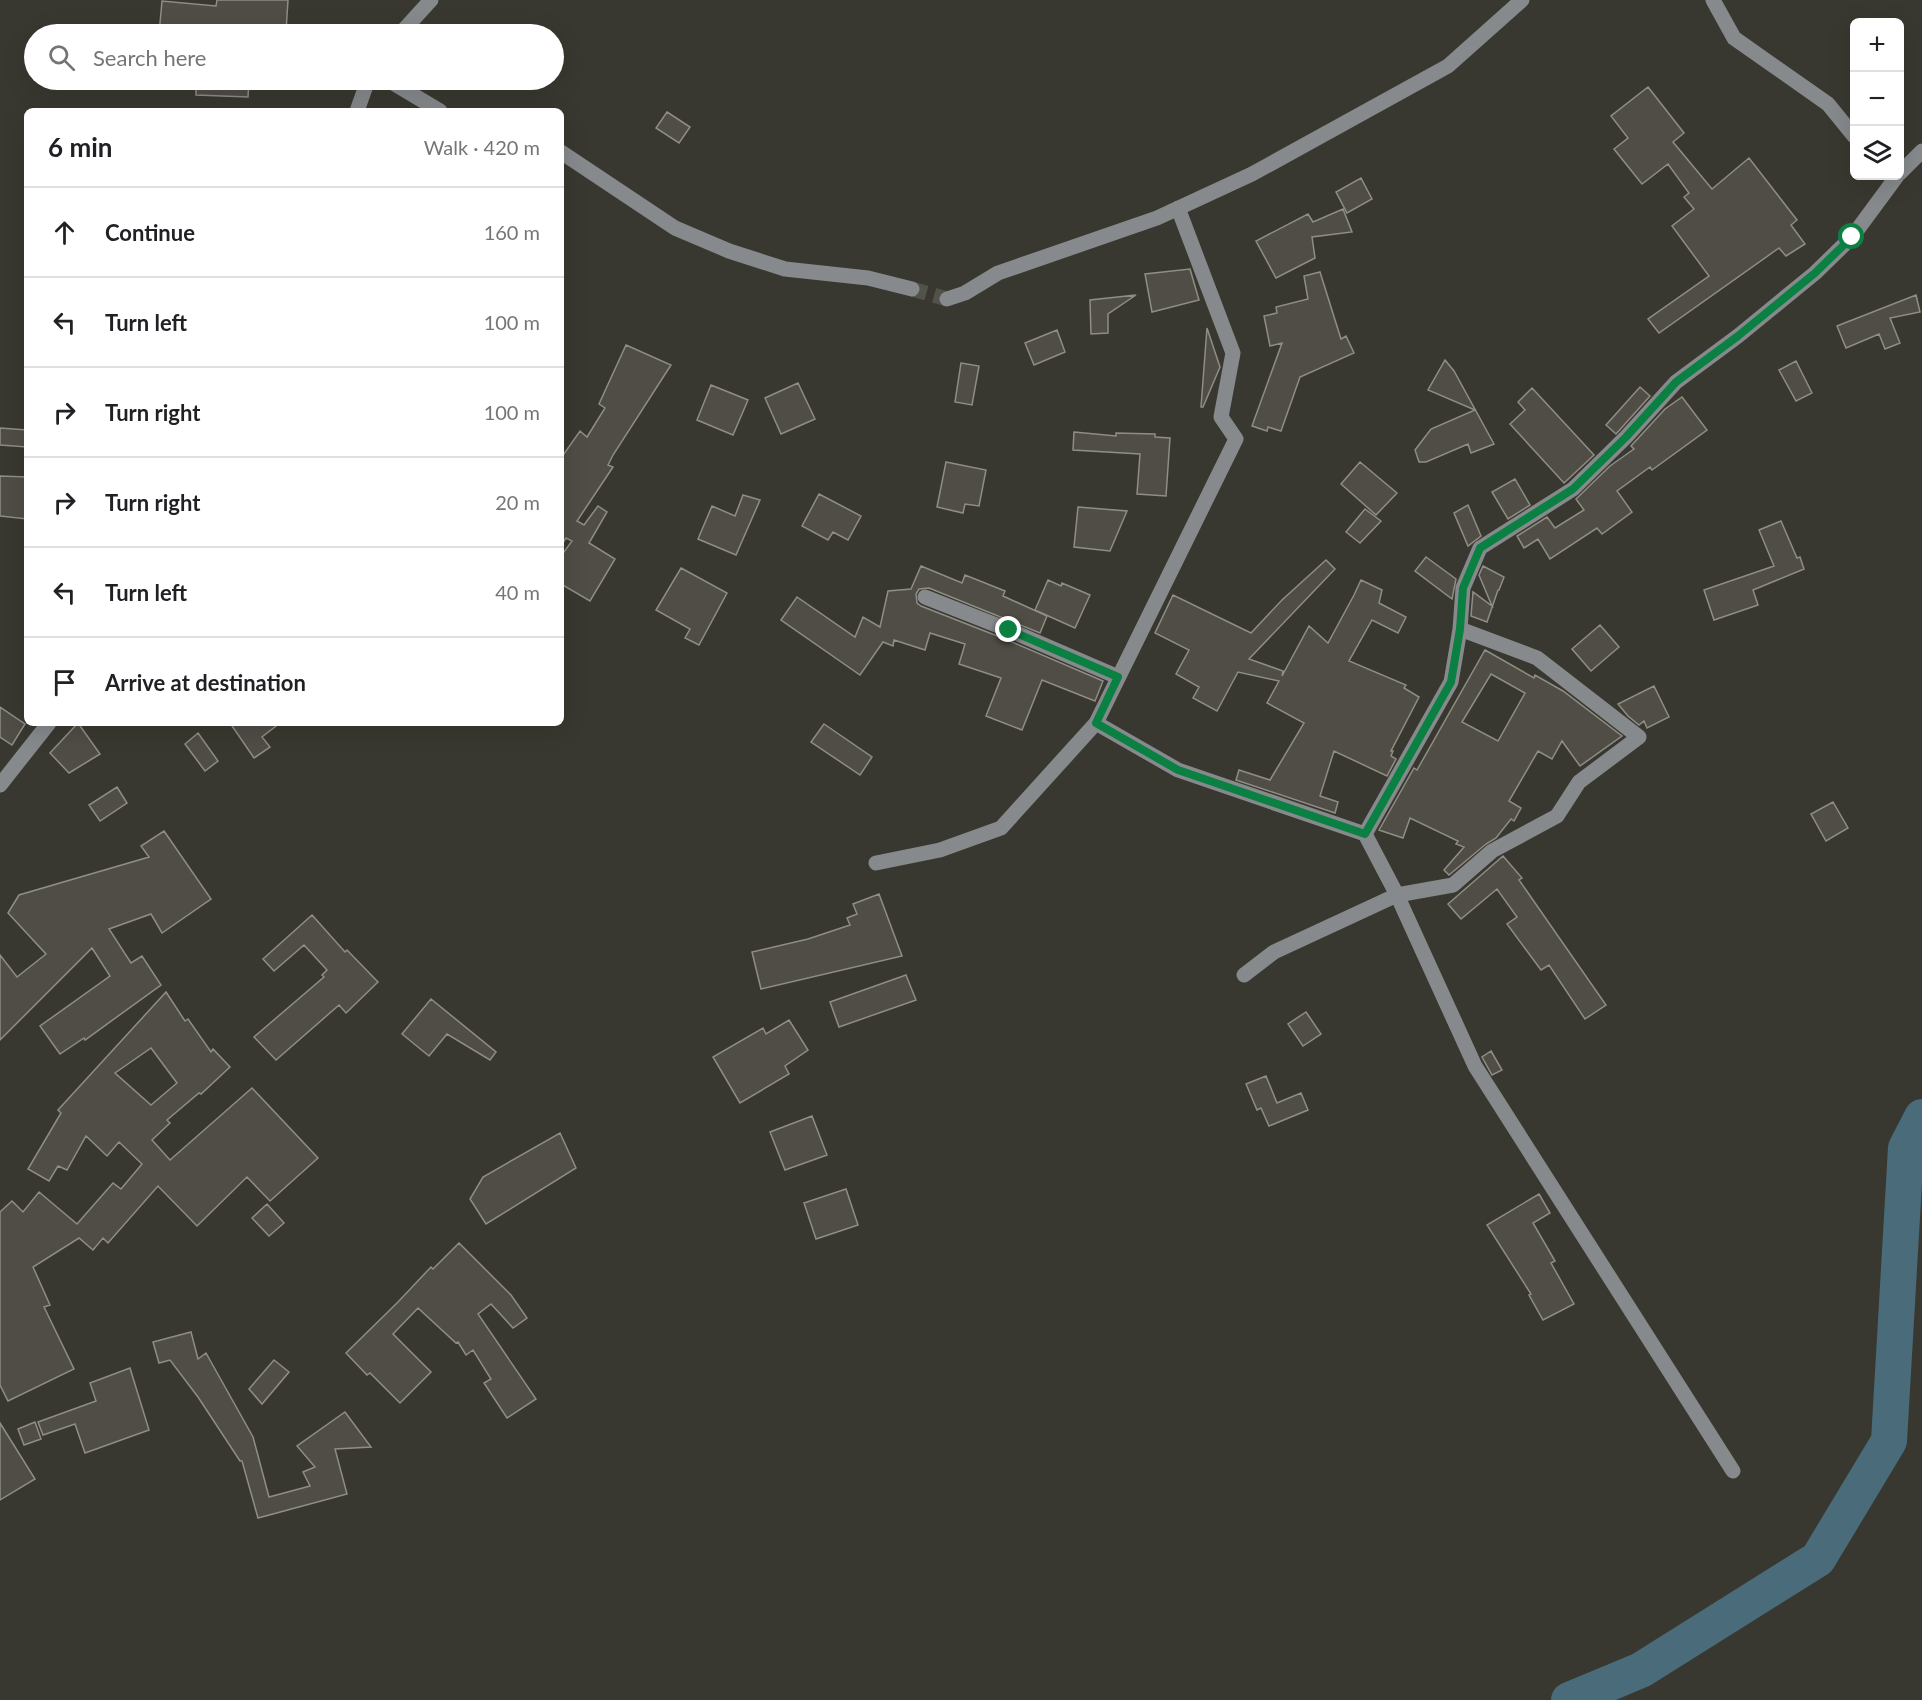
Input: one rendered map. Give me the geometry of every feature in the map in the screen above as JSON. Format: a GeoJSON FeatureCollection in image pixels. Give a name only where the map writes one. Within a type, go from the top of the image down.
{"type":"FeatureCollection","features":[{"type":"Feature","properties":{"kind":"street"},"geometry":{"type":"LineString","coordinates":[[409,24],[431,0]]}},
{"type":"Feature","properties":{"kind":"street"},"geometry":{"type":"LineString","coordinates":[[947,299],[965,293],[998,273],[1157,218],[1252,174],[1448,66],[1522,0]]}},
{"type":"Feature","properties":{"kind":"street"},"geometry":{"type":"LineString","coordinates":[[1713,0],[1734,38],[1827,104],[1850,131]]}},
{"type":"Feature","properties":{"kind":"street"},"geometry":{"type":"LineString","coordinates":[[358,108],[364,90]]}},
{"type":"Feature","properties":{"kind":"street"},"geometry":{"type":"LineString","coordinates":[[405,90],[435,108]]}},
{"type":"Feature","properties":{"kind":"street"},"geometry":{"type":"LineString","coordinates":[[1904,168],[1922,151]]}},
{"type":"Feature","properties":{"kind":"street"},"geometry":{"type":"LineString","coordinates":[[564,154],[675,228],[729,251],[785,269],[868,278],[912,289]]}},
{"type":"Feature","properties":{"kind":"street"},"geometry":{"type":"LineString","coordinates":[[1365,834],[1451,682],[1460,629],[1463,588],[1480,548],[1573,489],[1626,437],[1676,382],[1738,336],[1815,273],[1852,237],[1892,180]]}},
{"type":"Feature","properties":{"kind":"street"},"geometry":{"type":"LineString","coordinates":[[876,863],[940,850],[1001,828],[1096,723],[1236,439],[1221,417],[1233,353],[1178,208]]}},
{"type":"Feature","properties":{"kind":"street"},"geometry":{"type":"LineString","coordinates":[[925,597],[1118,677]]}},
{"type":"Feature","properties":{"kind":"street"},"geometry":{"type":"LineString","coordinates":[[1244,975],[1274,952],[1397,895],[1453,885],[1492,851],[1557,816],[1580,782],[1639,737],[1537,658],[1460,629]]}},
{"type":"Feature","properties":{"kind":"street"},"geometry":{"type":"LineString","coordinates":[[1096,723],[1178,770],[1365,834],[1397,895],[1475,1066],[1733,1471]]}},
{"type":"Feature","properties":{"kind":"street"},"geometry":{"type":"LineString","coordinates":[[0,785],[48,726]]}},
{"type":"Feature","properties":{"kind":"building"},"geometry":{"type":"Polygon","coordinates":[[[217,0],[288,0],[286,24],[160,24],[162,1],[216,6],[217,0]]]}},
{"type":"Feature","properties":{"kind":"building"},"geometry":{"type":"Polygon","coordinates":[[[1648,87],[1684,133],[1673,142],[1712,189],[1749,158],[1797,220],[1791,225],[1805,244],[1786,256],[1779,248],[1659,333],[1648,319],[1709,276],[1672,226],[1694,209],[1684,197],[1689,193],[1668,164],[1642,184],[1614,149],[1628,138],[1611,116],[1648,87]]]}},
{"type":"Feature","properties":{"kind":"building"},"geometry":{"type":"Polygon","coordinates":[[[196,90],[248,90],[248,97],[196,95],[196,90]]]}},
{"type":"Feature","properties":{"kind":"building"},"geometry":{"type":"Polygon","coordinates":[[[667,112],[690,127],[679,143],[656,128],[667,112]]]}},
{"type":"Feature","properties":{"kind":"building"},"geometry":{"type":"Polygon","coordinates":[[[1361,178],[1372,199],[1347,213],[1336,192],[1361,178]]]}},
{"type":"Feature","properties":{"kind":"building"},"geometry":{"type":"Polygon","coordinates":[[[1343,209],[1352,232],[1312,237],[1315,258],[1276,278],[1256,241],[1308,214],[1313,222],[1343,209]]]}},
{"type":"Feature","properties":{"kind":"building"},"geometry":{"type":"Polygon","coordinates":[[[1190,269],[1199,300],[1152,312],[1145,274],[1190,269]]]}},
{"type":"Feature","properties":{"kind":"building"},"geometry":{"type":"Polygon","coordinates":[[[1320,272],[1341,339],[1346,336],[1354,353],[1300,377],[1281,431],[1268,427],[1267,431],[1252,426],[1282,343],[1270,346],[1264,316],[1277,313],[1276,307],[1308,299],[1304,276],[1320,272]]]}},
{"type":"Feature","properties":{"kind":"building"},"geometry":{"type":"Polygon","coordinates":[[[1136,295],[1108,314],[1108,333],[1091,334],[1090,300],[1136,295]]]}},
{"type":"Feature","properties":{"kind":"building"},"geometry":{"type":"Polygon","coordinates":[[[1916,295],[1920,312],[1890,318],[1900,343],[1885,349],[1879,334],[1846,348],[1837,326],[1916,295]]]}},
{"type":"Feature","properties":{"kind":"building"},"geometry":{"type":"Polygon","coordinates":[[[1207,328],[1220,367],[1203,407],[1201,407],[1207,328]]]}},
{"type":"Feature","properties":{"kind":"building"},"geometry":{"type":"Polygon","coordinates":[[[1057,330],[1065,352],[1034,365],[1025,343],[1057,330]]]}},
{"type":"Feature","properties":{"kind":"building"},"geometry":{"type":"Polygon","coordinates":[[[626,345],[671,365],[613,455],[608,465],[613,467],[577,521],[584,525],[598,506],[607,512],[589,543],[615,559],[590,601],[564,586],[564,552],[572,541],[566,538],[564,541],[564,454],[580,431],[587,437],[605,408],[599,404],[626,345]]]}},
{"type":"Feature","properties":{"kind":"building"},"geometry":{"type":"Polygon","coordinates":[[[1445,360],[1454,371],[1494,444],[1471,453],[1468,444],[1426,462],[1419,462],[1415,450],[1431,429],[1475,410],[1428,390],[1445,360]]]}},
{"type":"Feature","properties":{"kind":"building"},"geometry":{"type":"Polygon","coordinates":[[[1796,361],[1812,393],[1796,401],[1779,370],[1796,361]]]}},
{"type":"Feature","properties":{"kind":"building"},"geometry":{"type":"Polygon","coordinates":[[[961,363],[979,366],[972,405],[955,402],[961,363]]]}},
{"type":"Feature","properties":{"kind":"building"},"geometry":{"type":"Polygon","coordinates":[[[798,383],[815,419],[781,434],[765,398],[798,383]]]}},
{"type":"Feature","properties":{"kind":"building"},"geometry":{"type":"Polygon","coordinates":[[[711,385],[748,400],[733,435],[697,420],[711,385]]]}},
{"type":"Feature","properties":{"kind":"building"},"geometry":{"type":"Polygon","coordinates":[[[1640,387],[1650,396],[1616,434],[1606,425],[1640,387]]]}},
{"type":"Feature","properties":{"kind":"building"},"geometry":{"type":"Polygon","coordinates":[[[1532,388],[1594,455],[1564,483],[1510,424],[1525,410],[1518,402],[1532,388]]]}},
{"type":"Feature","properties":{"kind":"building"},"geometry":{"type":"Polygon","coordinates":[[[1682,397],[1707,430],[1652,470],[1650,467],[1617,491],[1632,512],[1602,534],[1597,528],[1550,559],[1538,539],[1524,548],[1517,536],[1547,517],[1555,528],[1584,510],[1576,499],[1610,466],[1634,449],[1631,446],[1665,409],[1682,397]]]}},
{"type":"Feature","properties":{"kind":"building"},"geometry":{"type":"Polygon","coordinates":[[[0,428],[24,430],[24,447],[0,445],[0,428]]]}},
{"type":"Feature","properties":{"kind":"building"},"geometry":{"type":"Polygon","coordinates":[[[1074,432],[1116,436],[1116,433],[1155,434],[1155,437],[1170,438],[1166,496],[1137,494],[1140,454],[1073,450],[1074,432]]]}},
{"type":"Feature","properties":{"kind":"building"},"geometry":{"type":"Polygon","coordinates":[[[946,462],[986,470],[979,506],[965,504],[963,513],[937,507],[946,462]]]}},
{"type":"Feature","properties":{"kind":"building"},"geometry":{"type":"Polygon","coordinates":[[[1360,462],[1397,493],[1376,515],[1341,484],[1360,462]]]}},
{"type":"Feature","properties":{"kind":"building"},"geometry":{"type":"Polygon","coordinates":[[[0,476],[24,477],[24,519],[0,516],[0,476]]]}},
{"type":"Feature","properties":{"kind":"building"},"geometry":{"type":"Polygon","coordinates":[[[1515,479],[1530,505],[1508,519],[1492,492],[1515,479]]]}},
{"type":"Feature","properties":{"kind":"building"},"geometry":{"type":"Polygon","coordinates":[[[819,494],[861,516],[848,540],[833,532],[828,540],[802,526],[819,494]]]}},
{"type":"Feature","properties":{"kind":"building"},"geometry":{"type":"Polygon","coordinates":[[[743,495],[760,500],[736,555],[698,539],[712,506],[735,516],[743,495]]]}},
{"type":"Feature","properties":{"kind":"building"},"geometry":{"type":"Polygon","coordinates":[[[1468,505],[1481,536],[1468,546],[1454,513],[1468,505]]]}},
{"type":"Feature","properties":{"kind":"building"},"geometry":{"type":"Polygon","coordinates":[[[1078,507],[1127,511],[1110,551],[1074,547],[1078,507]]]}},
{"type":"Feature","properties":{"kind":"building"},"geometry":{"type":"Polygon","coordinates":[[[1365,509],[1381,521],[1360,543],[1346,532],[1365,509]]]}},
{"type":"Feature","properties":{"kind":"building"},"geometry":{"type":"Polygon","coordinates":[[[1781,521],[1804,569],[1753,590],[1758,605],[1714,620],[1704,590],[1774,566],[1759,530],[1781,521]]]}},
{"type":"Feature","properties":{"kind":"building"},"geometry":{"type":"Polygon","coordinates":[[[1426,557],[1456,579],[1452,599],[1415,571],[1426,557]]]}},
{"type":"Feature","properties":{"kind":"building"},"geometry":{"type":"Polygon","coordinates":[[[1326,560],[1335,569],[1249,659],[1283,671],[1282,676],[1309,626],[1328,643],[1361,580],[1382,590],[1379,603],[1406,617],[1398,633],[1372,620],[1349,661],[1406,685],[1404,688],[1419,697],[1391,751],[1393,751],[1391,756],[1396,759],[1387,776],[1334,751],[1320,796],[1338,802],[1335,813],[1236,780],[1239,770],[1270,780],[1304,723],[1267,703],[1279,681],[1238,672],[1217,711],[1193,698],[1199,687],[1176,674],[1189,650],[1155,633],[1173,595],[1251,633],[1282,600],[1326,560]]]}},
{"type":"Feature","properties":{"kind":"building"},"geometry":{"type":"Polygon","coordinates":[[[921,566],[962,583],[965,575],[1005,591],[1003,596],[1047,616],[1040,633],[929,588],[919,589],[916,594],[917,603],[921,606],[1103,681],[1095,701],[1042,680],[1022,730],[986,716],[1001,678],[959,664],[965,644],[930,633],[925,650],[894,640],[893,646],[883,642],[860,675],[781,620],[797,597],[855,637],[863,617],[880,627],[888,591],[911,589],[921,566]]]}},
{"type":"Feature","properties":{"kind":"building"},"geometry":{"type":"Polygon","coordinates":[[[1483,566],[1504,577],[1487,622],[1471,616],[1473,592],[1492,606],[1479,575],[1483,566]]]}},
{"type":"Feature","properties":{"kind":"building"},"geometry":{"type":"Polygon","coordinates":[[[681,568],[727,593],[699,645],[685,638],[690,629],[656,610],[681,568]]]}},
{"type":"Feature","properties":{"kind":"building"},"geometry":{"type":"Polygon","coordinates":[[[1048,580],[1061,586],[1062,583],[1090,595],[1075,628],[1035,610],[1048,580]]]}},
{"type":"Feature","properties":{"kind":"building"},"geometry":{"type":"Polygon","coordinates":[[[1600,625],[1619,647],[1591,671],[1572,649],[1600,625]]]}},
{"type":"Feature","properties":{"kind":"building"},"geometry":{"type":"Polygon","coordinates":[[[1485,650],[1534,678],[1535,675],[1563,691],[1622,736],[1580,766],[1562,741],[1552,759],[1538,751],[1509,801],[1521,808],[1514,821],[1511,819],[1496,838],[1449,875],[1444,870],[1464,847],[1456,844],[1458,841],[1410,818],[1403,838],[1379,830],[1414,768],[1417,770],[1485,650]],[[1491,674],[1462,722],[1498,741],[1525,693],[1491,674]]]}},
{"type":"Feature","properties":{"kind":"building"},"geometry":{"type":"Polygon","coordinates":[[[1654,686],[1669,717],[1647,728],[1644,721],[1639,725],[1618,704],[1654,686]]]}},
{"type":"Feature","properties":{"kind":"building"},"geometry":{"type":"Polygon","coordinates":[[[0,707],[24,723],[24,726],[12,745],[0,737],[0,707]]]}},
{"type":"Feature","properties":{"kind":"building"},"geometry":{"type":"Polygon","coordinates":[[[824,724],[872,757],[860,775],[811,742],[824,724]]]}},
{"type":"Feature","properties":{"kind":"building"},"geometry":{"type":"Polygon","coordinates":[[[75,726],[80,726],[100,754],[69,773],[50,753],[75,726]]]}},
{"type":"Feature","properties":{"kind":"building"},"geometry":{"type":"Polygon","coordinates":[[[232,726],[276,726],[262,737],[270,747],[254,758],[232,726]]]}},
{"type":"Feature","properties":{"kind":"building"},"geometry":{"type":"Polygon","coordinates":[[[198,733],[218,761],[205,771],[185,744],[198,733]]]}},
{"type":"Feature","properties":{"kind":"building"},"geometry":{"type":"Polygon","coordinates":[[[117,787],[127,803],[100,821],[89,805],[117,787]]]}},
{"type":"Feature","properties":{"kind":"building"},"geometry":{"type":"Polygon","coordinates":[[[1833,802],[1848,828],[1826,841],[1811,814],[1833,802]]]}},
{"type":"Feature","properties":{"kind":"building"},"geometry":{"type":"Polygon","coordinates":[[[164,831],[211,899],[162,933],[151,914],[109,929],[131,963],[142,956],[161,985],[85,1040],[84,1038],[60,1054],[40,1026],[110,976],[92,948],[0,1040],[0,955],[17,977],[46,954],[8,913],[19,895],[149,857],[141,846],[164,831]]]}},
{"type":"Feature","properties":{"kind":"building"},"geometry":{"type":"Polygon","coordinates":[[[1503,856],[1522,878],[1519,880],[1606,1005],[1585,1019],[1549,965],[1541,970],[1507,924],[1517,917],[1497,889],[1461,919],[1448,904],[1503,856]]]}},
{"type":"Feature","properties":{"kind":"building"},"geometry":{"type":"Polygon","coordinates":[[[879,894],[902,956],[761,989],[752,952],[808,939],[850,925],[847,918],[857,914],[853,904],[879,894]]]}},
{"type":"Feature","properties":{"kind":"building"},"geometry":{"type":"Polygon","coordinates":[[[312,915],[345,952],[347,950],[378,982],[346,1013],[339,1005],[276,1060],[254,1037],[324,977],[322,975],[327,970],[304,945],[274,971],[263,959],[312,915]]]}},
{"type":"Feature","properties":{"kind":"building"},"geometry":{"type":"Polygon","coordinates":[[[906,975],[916,1000],[839,1027],[830,1002],[906,975]]]}},
{"type":"Feature","properties":{"kind":"building"},"geometry":{"type":"Polygon","coordinates":[[[166,992],[185,1021],[188,1019],[211,1052],[213,1049],[230,1067],[201,1094],[199,1093],[167,1120],[170,1123],[152,1140],[170,1160],[252,1088],[318,1158],[270,1201],[247,1177],[197,1226],[158,1186],[108,1243],[103,1238],[93,1250],[79,1238],[33,1267],[50,1305],[44,1307],[74,1369],[8,1401],[0,1385],[0,1212],[12,1201],[23,1212],[39,1192],[77,1224],[113,1183],[121,1189],[142,1164],[119,1142],[107,1156],[86,1136],[67,1170],[58,1166],[49,1181],[28,1169],[61,1113],[58,1110],[166,992]],[[151,1048],[115,1073],[151,1105],[177,1083],[151,1048]]]}},
{"type":"Feature","properties":{"kind":"building"},"geometry":{"type":"Polygon","coordinates":[[[431,999],[496,1052],[490,1060],[447,1034],[429,1056],[402,1034],[431,999]]]}},
{"type":"Feature","properties":{"kind":"building"},"geometry":{"type":"Polygon","coordinates":[[[1306,1012],[1321,1034],[1303,1046],[1288,1024],[1306,1012]]]}},
{"type":"Feature","properties":{"kind":"building"},"geometry":{"type":"Polygon","coordinates":[[[789,1020],[808,1050],[785,1066],[789,1074],[740,1103],[713,1057],[763,1028],[766,1034],[789,1020]]]}},
{"type":"Feature","properties":{"kind":"building"},"geometry":{"type":"Polygon","coordinates":[[[1491,1051],[1502,1070],[1492,1075],[1482,1057],[1491,1051]]]}},
{"type":"Feature","properties":{"kind":"building"},"geometry":{"type":"Polygon","coordinates":[[[1266,1076],[1277,1103],[1301,1093],[1308,1110],[1269,1126],[1261,1108],[1257,1110],[1246,1084],[1266,1076]]]}},
{"type":"Feature","properties":{"kind":"building"},"geometry":{"type":"Polygon","coordinates":[[[812,1116],[827,1155],[785,1170],[770,1132],[812,1116]]]}},
{"type":"Feature","properties":{"kind":"building"},"geometry":{"type":"Polygon","coordinates":[[[560,1133],[576,1168],[486,1224],[470,1199],[483,1177],[560,1133]]]}},
{"type":"Feature","properties":{"kind":"building"},"geometry":{"type":"Polygon","coordinates":[[[846,1189],[858,1225],[816,1239],[804,1203],[846,1189]]]}},
{"type":"Feature","properties":{"kind":"building"},"geometry":{"type":"Polygon","coordinates":[[[1539,1194],[1550,1213],[1533,1223],[1555,1261],[1551,1263],[1574,1304],[1543,1320],[1529,1295],[1531,1294],[1487,1225],[1539,1194]]]}},
{"type":"Feature","properties":{"kind":"building"},"geometry":{"type":"Polygon","coordinates":[[[267,1204],[284,1223],[269,1236],[252,1218],[267,1204]]]}},
{"type":"Feature","properties":{"kind":"building"},"geometry":{"type":"Polygon","coordinates":[[[459,1243],[511,1295],[527,1318],[513,1328],[491,1304],[478,1314],[536,1399],[507,1418],[484,1383],[491,1379],[473,1350],[466,1355],[458,1342],[456,1343],[418,1308],[393,1334],[431,1372],[400,1403],[370,1373],[367,1375],[346,1353],[431,1267],[433,1269],[459,1243]]]}},
{"type":"Feature","properties":{"kind":"building"},"geometry":{"type":"Polygon","coordinates":[[[191,1332],[198,1359],[206,1353],[253,1437],[269,1497],[310,1486],[303,1472],[315,1467],[297,1446],[345,1412],[371,1447],[335,1449],[347,1494],[258,1518],[242,1461],[170,1360],[159,1363],[153,1342],[191,1332]]]}},
{"type":"Feature","properties":{"kind":"building"},"geometry":{"type":"Polygon","coordinates":[[[274,1360],[289,1372],[262,1404],[249,1389],[274,1360]]]}},
{"type":"Feature","properties":{"kind":"building"},"geometry":{"type":"Polygon","coordinates":[[[130,1368],[149,1430],[85,1453],[75,1424],[43,1435],[38,1422],[96,1401],[90,1383],[130,1368]]]}},
{"type":"Feature","properties":{"kind":"building"},"geometry":{"type":"Polygon","coordinates":[[[35,1422],[41,1439],[24,1445],[18,1429],[35,1422]]]}},
{"type":"Feature","properties":{"kind":"building"},"geometry":{"type":"Polygon","coordinates":[[[0,1423],[35,1479],[0,1500],[0,1423]]]}},
{"type":"Feature","properties":{"kind":"waterway"},"geometry":{"type":"LineString","coordinates":[[1569,1700],[1641,1670],[1818,1559],[1889,1441],[1906,1148],[1922,1117]]}},
{"type":"Feature","properties":{"kind":"tunnel"},"geometry":{"type":"LineString","coordinates":[[912,289],[947,299]]}},
{"type":"Feature","properties":{"kind":"route"},"geometry":{"type":"LineString","coordinates":[[1009,630],[1118,677],[1096,723],[1178,770],[1365,834],[1451,682],[1460,629],[1463,588],[1480,548],[1573,489],[1626,437],[1676,382],[1738,336],[1815,273],[1852,237]]}}]}
